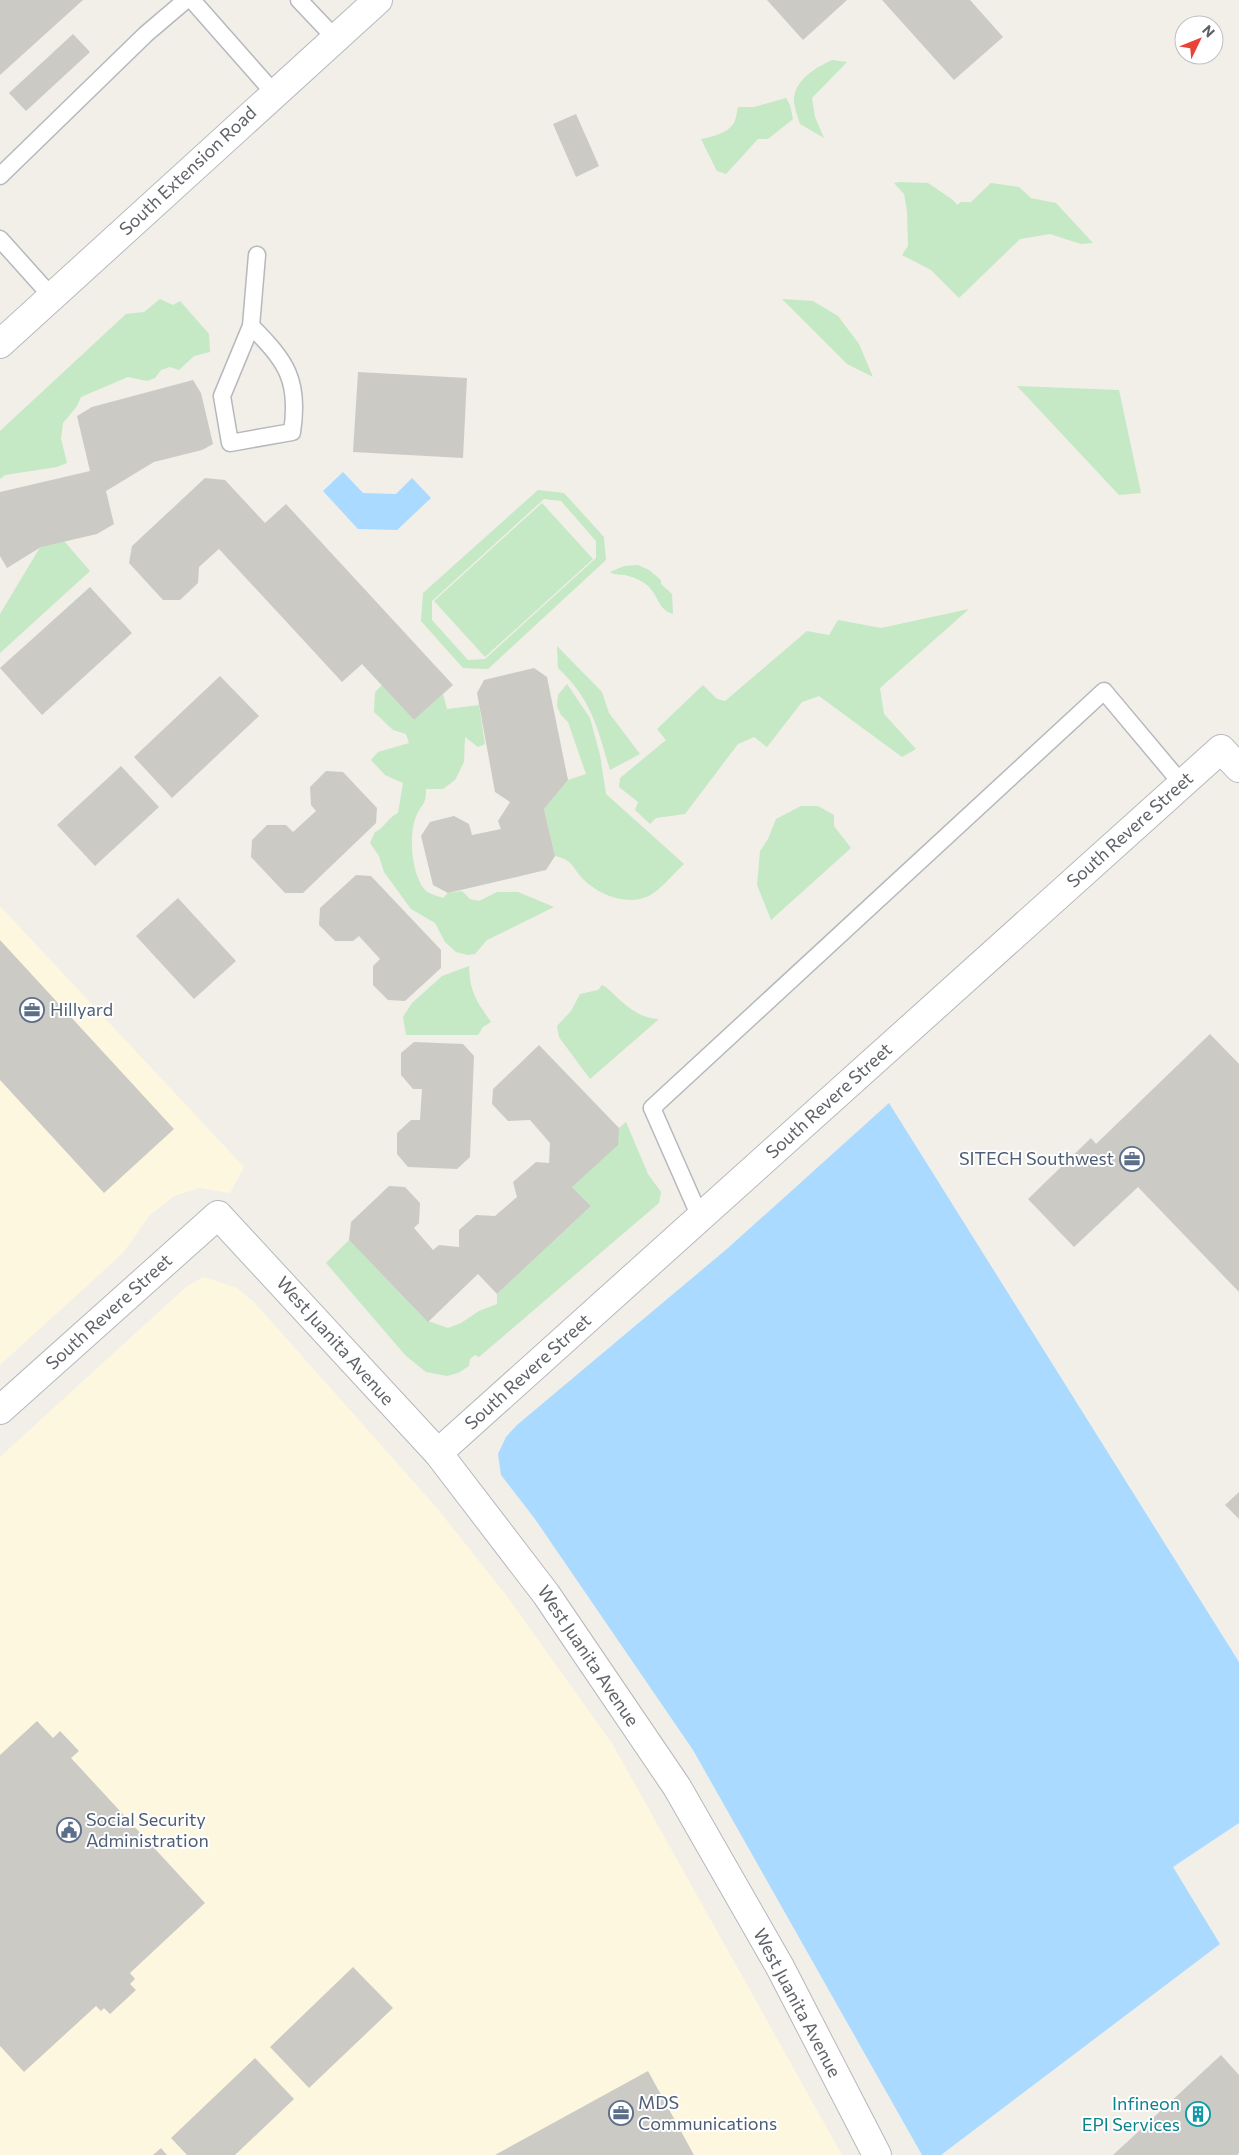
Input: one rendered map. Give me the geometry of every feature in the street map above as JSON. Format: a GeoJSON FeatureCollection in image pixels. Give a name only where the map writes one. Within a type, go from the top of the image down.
{"type":"FeatureCollection","features":[{"type":"Feature","properties":{"kind":"street","name":"South Extension Road"},"geometry":{"type":"LineString","coordinates":[[0,344],[378,0]]}},
{"type":"Feature","properties":{"kind":"street","name":"South Revere Street"},"geometry":{"type":"LineString","coordinates":[[438,1453],[1182,784],[1230,758]]}},
{"type":"Feature","properties":{"kind":"street","name":"South Revere Street"},"geometry":{"type":"LineString","coordinates":[[0,1410],[218,1215]]}},
{"type":"Feature","properties":{"kind":"street","name":"West Juanita Avenue"},"geometry":{"type":"LineString","coordinates":[[218,1215],[438,1453],[546,1594],[677,1787],[780,1967],[877,2155]]}},
{"type":"Feature","properties":{"kind":"lane"},"geometry":{"type":"LineString","coordinates":[[0,176],[146,34],[186,0]]}},
{"type":"Feature","properties":{"kind":"lane"},"geometry":{"type":"LineString","coordinates":[[192,0],[274,93]]}},
{"type":"Feature","properties":{"kind":"lane"},"geometry":{"type":"LineString","coordinates":[[299,0],[336,39]]}},
{"type":"Feature","properties":{"kind":"lane"},"geometry":{"type":"LineString","coordinates":[[0,239],[52,296]]}},
{"type":"Feature","properties":{"kind":"lane"},"geometry":{"type":"LineString","coordinates":[[251,326],[276,352],[291,380],[296,409],[292,432],[230,443],[222,396],[251,326],[257,255]]}},
{"type":"Feature","properties":{"kind":"lane"},"geometry":{"type":"LineString","coordinates":[[700,1217],[652,1108],[1104,691],[1182,784]]}},
{"type":"Feature","properties":{"kind":"shaded area"},"geometry":{"type":"Polygon","coordinates":[[[0,906],[244,1167],[230,1193],[199,1188],[174,1196],[149,1216],[123,1253],[0,1365],[0,906]]]}},
{"type":"Feature","properties":{"kind":"shaded area"},"geometry":{"type":"Polygon","coordinates":[[[204,1277],[237,1288],[255,1303],[436,1507],[506,1595],[613,1745],[842,2155],[0,2155],[0,1457],[186,1287],[204,1277]]]}},
{"type":"Feature","properties":{"kind":"green space"},"geometry":{"type":"Polygon","coordinates":[[[832,60],[847,62],[812,98],[815,117],[824,138],[800,124],[794,97],[799,84],[808,74],[832,60]]]}},
{"type":"Feature","properties":{"kind":"green space"},"geometry":{"type":"Polygon","coordinates":[[[786,98],[790,105],[793,119],[768,139],[758,139],[726,174],[717,171],[701,139],[719,134],[728,129],[735,121],[738,107],[754,107],[786,98]]]}},
{"type":"Feature","properties":{"kind":"green space"},"geometry":{"type":"Polygon","coordinates":[[[894,183],[928,183],[953,200],[957,205],[961,202],[971,202],[991,183],[1019,187],[1031,198],[1056,203],[1093,243],[1081,244],[1050,234],[1020,239],[959,298],[931,270],[902,255],[908,246],[907,211],[904,194],[894,183]]]}},
{"type":"Feature","properties":{"kind":"green space"},"geometry":{"type":"Polygon","coordinates":[[[160,299],[173,305],[180,301],[209,334],[210,352],[194,356],[179,370],[170,367],[161,370],[155,378],[147,381],[128,377],[81,397],[77,406],[63,423],[61,439],[67,463],[57,467],[5,475],[0,479],[0,431],[126,314],[144,312],[160,299]]]}},
{"type":"Feature","properties":{"kind":"green space"},"geometry":{"type":"Polygon","coordinates":[[[782,299],[813,301],[838,316],[859,344],[873,377],[847,364],[782,299]]]}},
{"type":"Feature","properties":{"kind":"green space"},"geometry":{"type":"Polygon","coordinates":[[[1017,386],[1119,390],[1141,493],[1119,495],[1017,386]]]}},
{"type":"Feature","properties":{"kind":"green space"},"geometry":{"type":"Polygon","coordinates":[[[538,490],[564,493],[604,537],[606,560],[488,669],[463,668],[421,621],[423,593],[538,490]],[[544,499],[432,601],[432,620],[468,660],[485,659],[596,558],[596,541],[561,501],[544,499]]]}},
{"type":"Feature","properties":{"kind":"green space"},"geometry":{"type":"Polygon","coordinates":[[[542,503],[593,559],[485,657],[434,601],[542,503]]]}},
{"type":"Feature","properties":{"kind":"green space"},"geometry":{"type":"Polygon","coordinates":[[[64,541],[90,571],[0,653],[0,614],[42,544],[64,541]]]}},
{"type":"Feature","properties":{"kind":"green space"},"geometry":{"type":"Polygon","coordinates":[[[638,565],[649,570],[661,580],[661,584],[672,594],[673,614],[662,607],[650,588],[639,580],[610,572],[624,566],[638,565]]]}},
{"type":"Feature","properties":{"kind":"green space"},"geometry":{"type":"Polygon","coordinates":[[[969,609],[880,688],[884,714],[916,749],[902,757],[819,696],[802,702],[767,747],[754,737],[738,744],[685,814],[656,818],[650,824],[635,810],[638,802],[619,787],[620,778],[666,740],[657,729],[703,685],[717,699],[725,701],[807,631],[829,635],[838,620],[881,628],[969,609]]]}},
{"type":"Feature","properties":{"kind":"green space"},"geometry":{"type":"Polygon","coordinates":[[[557,646],[602,692],[609,713],[640,754],[610,770],[597,727],[586,703],[579,691],[558,668],[557,646]]]}},
{"type":"Feature","properties":{"kind":"green space"},"geometry":{"type":"Polygon","coordinates":[[[567,684],[590,718],[600,755],[606,794],[684,864],[660,887],[646,897],[630,900],[604,894],[589,885],[572,864],[555,856],[544,809],[568,780],[586,774],[568,722],[561,715],[557,706],[558,695],[567,684]]]}},
{"type":"Feature","properties":{"kind":"green space"},"geometry":{"type":"Polygon","coordinates":[[[382,685],[414,720],[443,694],[447,709],[479,705],[485,744],[478,747],[465,737],[464,762],[455,780],[443,789],[426,789],[425,801],[414,822],[412,853],[420,883],[425,890],[443,898],[448,893],[462,891],[470,899],[479,901],[497,892],[518,892],[554,907],[487,940],[475,954],[468,955],[456,952],[445,942],[435,923],[411,909],[384,872],[379,856],[370,843],[375,832],[398,813],[403,783],[385,775],[371,760],[378,752],[409,743],[406,734],[393,730],[374,712],[375,692],[382,685]]]}},
{"type":"Feature","properties":{"kind":"green space"},"geometry":{"type":"Polygon","coordinates":[[[801,806],[818,806],[834,815],[834,826],[851,848],[771,920],[757,885],[760,851],[768,839],[776,819],[801,806]]]}},
{"type":"Feature","properties":{"kind":"green space"},"geometry":{"type":"Polygon","coordinates":[[[469,966],[472,990],[491,1022],[483,1027],[478,1035],[406,1035],[403,1017],[412,1003],[442,976],[469,966]]]}},
{"type":"Feature","properties":{"kind":"green space"},"geometry":{"type":"Polygon","coordinates":[[[602,985],[637,1013],[659,1019],[590,1079],[559,1037],[557,1026],[571,1011],[580,994],[598,990],[602,985]]]}},
{"type":"Feature","properties":{"kind":"green space"},"geometry":{"type":"Polygon","coordinates":[[[626,1122],[648,1174],[661,1192],[659,1203],[479,1357],[475,1355],[470,1359],[469,1366],[458,1373],[447,1376],[426,1372],[406,1356],[326,1263],[349,1240],[428,1321],[448,1328],[461,1323],[479,1311],[497,1304],[497,1294],[591,1206],[572,1187],[619,1128],[626,1122]]]}},
{"type":"Feature","properties":{"kind":"water"},"geometry":{"type":"Polygon","coordinates":[[[343,472],[363,493],[396,494],[412,478],[431,498],[397,530],[358,529],[323,491],[343,472]]]}},
{"type":"Feature","properties":{"kind":"water"},"geometry":{"type":"Polygon","coordinates":[[[889,1103],[1239,1662],[1239,1823],[1173,1867],[1220,1944],[941,2155],[922,2155],[693,1750],[535,1519],[501,1475],[498,1454],[506,1437],[517,1425],[728,1248],[889,1103]]]}},
{"type":"Feature","properties":{"kind":"building"},"geometry":{"type":"Polygon","coordinates":[[[0,0],[83,0],[0,75],[0,0]]]}},
{"type":"Feature","properties":{"kind":"building"},"geometry":{"type":"Polygon","coordinates":[[[767,0],[847,0],[803,40],[767,0]]]}},
{"type":"Feature","properties":{"kind":"building"},"geometry":{"type":"Polygon","coordinates":[[[882,0],[970,0],[1003,37],[954,80],[882,0]]]}},
{"type":"Feature","properties":{"kind":"building"},"geometry":{"type":"Polygon","coordinates":[[[73,34],[90,52],[26,111],[9,93],[73,34]]]}},
{"type":"Feature","properties":{"kind":"building"},"geometry":{"type":"Polygon","coordinates":[[[576,114],[599,166],[576,177],[553,124],[576,114]]]}},
{"type":"Feature","properties":{"kind":"building"},"geometry":{"type":"Polygon","coordinates":[[[358,372],[467,378],[463,458],[353,452],[358,372]]]}},
{"type":"Feature","properties":{"kind":"building"},"geometry":{"type":"Polygon","coordinates":[[[193,380],[201,393],[213,444],[202,450],[154,462],[106,491],[114,524],[97,534],[41,547],[7,568],[0,556],[0,492],[90,471],[77,416],[92,407],[193,380]]]}},
{"type":"Feature","properties":{"kind":"building"},"geometry":{"type":"Polygon","coordinates":[[[205,478],[225,480],[265,523],[286,504],[453,685],[414,720],[362,664],[342,682],[219,549],[199,567],[198,583],[180,600],[163,600],[129,563],[132,546],[205,478]]]}},
{"type":"Feature","properties":{"kind":"building"},"geometry":{"type":"Polygon","coordinates":[[[90,587],[132,633],[42,715],[0,668],[90,587]]]}},
{"type":"Feature","properties":{"kind":"building"},"geometry":{"type":"Polygon","coordinates":[[[534,668],[547,677],[568,780],[544,809],[555,856],[546,870],[448,893],[433,885],[421,836],[430,822],[454,816],[469,824],[472,835],[501,829],[498,821],[510,802],[495,792],[477,693],[484,680],[534,668]]]}},
{"type":"Feature","properties":{"kind":"building"},"geometry":{"type":"Polygon","coordinates":[[[220,676],[259,716],[172,798],[134,757],[220,676]]]}},
{"type":"Feature","properties":{"kind":"building"},"geometry":{"type":"Polygon","coordinates":[[[121,766],[159,807],[95,866],[57,825],[121,766]]]}},
{"type":"Feature","properties":{"kind":"building"},"geometry":{"type":"Polygon","coordinates":[[[326,771],[343,772],[377,808],[376,823],[303,893],[285,893],[251,857],[252,840],[267,825],[286,825],[293,832],[316,811],[311,805],[310,787],[326,771]]]}},
{"type":"Feature","properties":{"kind":"building"},"geometry":{"type":"Polygon","coordinates":[[[356,875],[371,876],[441,950],[441,968],[405,1001],[388,1000],[373,985],[373,966],[380,959],[359,936],[353,941],[335,941],[319,925],[320,908],[356,875]]]}},
{"type":"Feature","properties":{"kind":"building"},"geometry":{"type":"Polygon","coordinates":[[[178,898],[236,961],[194,999],[136,936],[178,898]]]}},
{"type":"Feature","properties":{"kind":"building","name":"Hillyard"},"geometry":{"type":"Polygon","coordinates":[[[0,940],[174,1129],[104,1193],[0,1080],[0,940]]]}},
{"type":"Feature","properties":{"kind":"building"},"geometry":{"type":"Polygon","coordinates":[[[1210,1034],[1239,1064],[1239,1292],[1138,1187],[1074,1247],[1028,1199],[1091,1138],[1096,1144],[1210,1034]]]}},
{"type":"Feature","properties":{"kind":"building"},"geometry":{"type":"Polygon","coordinates":[[[414,1042],[463,1044],[474,1056],[470,1157],[457,1169],[408,1167],[397,1154],[397,1133],[411,1120],[420,1120],[422,1089],[413,1089],[401,1075],[401,1053],[414,1042]]]}},
{"type":"Feature","properties":{"kind":"building"},"geometry":{"type":"Polygon","coordinates":[[[539,1045],[619,1128],[618,1145],[572,1187],[591,1206],[497,1294],[478,1274],[428,1322],[349,1240],[351,1222],[389,1186],[405,1187],[420,1203],[419,1223],[414,1228],[433,1250],[439,1245],[459,1247],[459,1230],[476,1215],[495,1216],[517,1197],[513,1182],[536,1162],[549,1163],[550,1143],[530,1120],[508,1121],[492,1104],[493,1089],[539,1045]]]}},
{"type":"Feature","properties":{"kind":"building"},"geometry":{"type":"Polygon","coordinates":[[[1239,1492],[1239,1519],[1225,1505],[1239,1492]]]}},
{"type":"Feature","properties":{"kind":"building","name":"Social Security Administration"},"geometry":{"type":"Polygon","coordinates":[[[37,1721],[53,1738],[60,1731],[79,1751],[71,1758],[205,1903],[130,1973],[135,1979],[130,1984],[136,1990],[110,2014],[104,2008],[101,2011],[96,2006],[24,2072],[0,2046],[0,1755],[37,1721]]]}},
{"type":"Feature","properties":{"kind":"building"},"geometry":{"type":"Polygon","coordinates":[[[353,1967],[393,2008],[309,2088],[270,2047],[353,1967]]]}},
{"type":"Feature","properties":{"kind":"building","name":"Infineon EPI Services"},"geometry":{"type":"Polygon","coordinates":[[[1221,2055],[1239,2075],[1239,2153],[1237,2155],[1113,2155],[1221,2055]]]}},
{"type":"Feature","properties":{"kind":"building"},"geometry":{"type":"Polygon","coordinates":[[[255,2058],[294,2099],[235,2155],[187,2155],[171,2138],[255,2058]]]}},
{"type":"Feature","properties":{"kind":"building","name":"MDS Communications"},"geometry":{"type":"Polygon","coordinates":[[[648,2071],[694,2155],[495,2155],[648,2071]]]}},
{"type":"Feature","properties":{"kind":"building"},"geometry":{"type":"Polygon","coordinates":[[[161,2148],[167,2155],[153,2155],[161,2148]]]}},
{"type":"Feature","properties":{"kind":"place","name":"Hillyard"},"geometry":{"type":"Point","coordinates":[32,1010]}},
{"type":"Feature","properties":{"kind":"place","name":"SITECH Southwest"},"geometry":{"type":"Point","coordinates":[1132,1159]}},
{"type":"Feature","properties":{"kind":"place","name":"Social Security Administration"},"geometry":{"type":"Point","coordinates":[69,1830]}},
{"type":"Feature","properties":{"kind":"place","name":"MDS Communications"},"geometry":{"type":"Point","coordinates":[621,2113]}},
{"type":"Feature","properties":{"kind":"place","name":"Infineon EPI Services"},"geometry":{"type":"Point","coordinates":[1198,2114]}}]}
